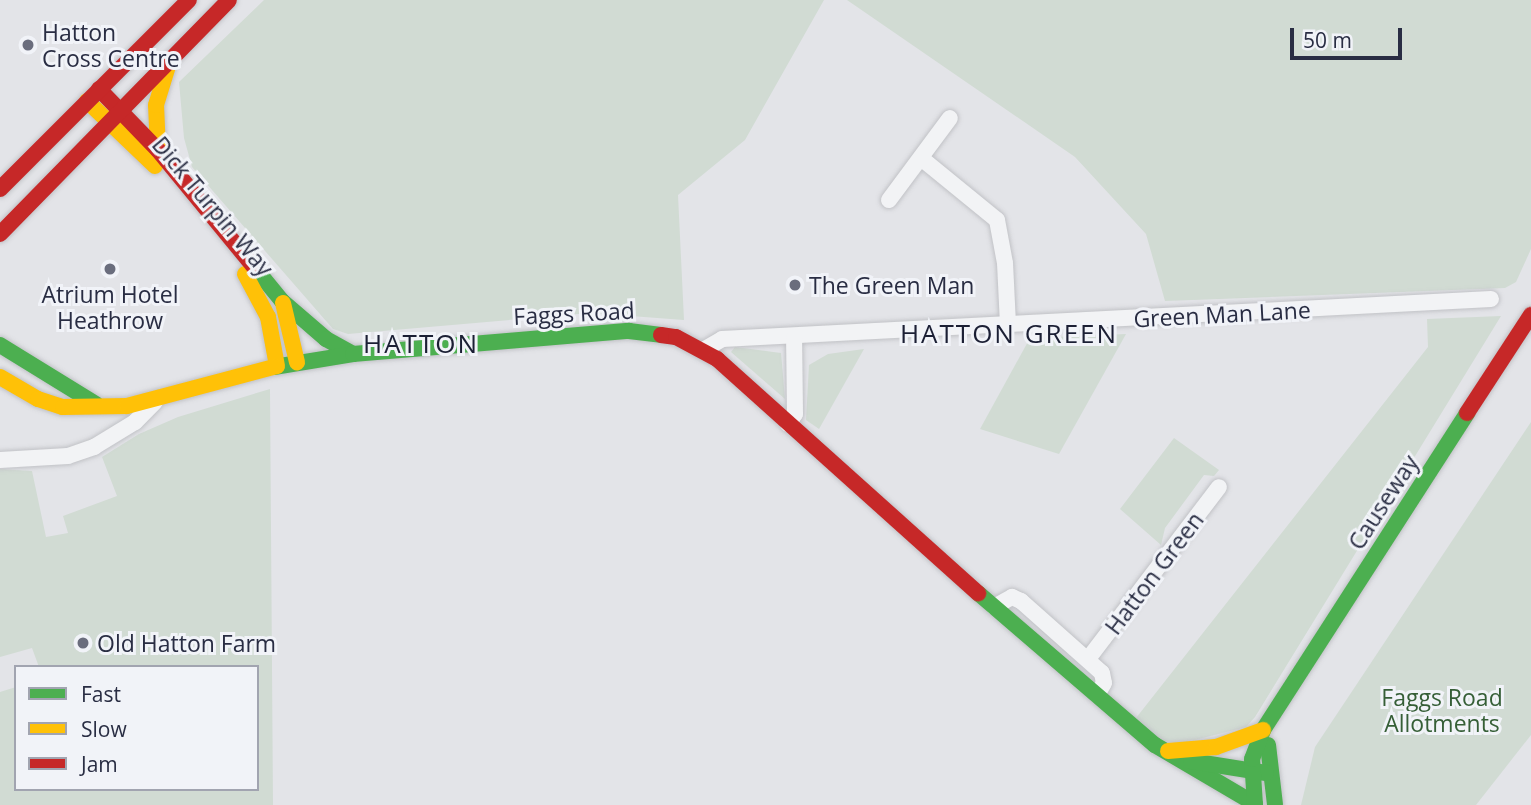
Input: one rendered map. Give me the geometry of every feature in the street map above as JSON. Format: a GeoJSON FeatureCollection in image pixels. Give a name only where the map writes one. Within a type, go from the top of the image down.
{"type":"FeatureCollection","features":[{"type":"Feature","properties":{"kind":"main road"},"geometry":{"type":"LineString","coordinates":[[0,189],[189,0]]}},
{"type":"Feature","properties":{"kind":"main road"},"geometry":{"type":"LineString","coordinates":[[0,234],[229,0]]}},
{"type":"Feature","properties":{"kind":"main road"},"geometry":{"type":"LineString","coordinates":[[158,150],[156,105],[169,64]]}},
{"type":"Feature","properties":{"kind":"main road"},"geometry":{"type":"LineString","coordinates":[[99,89],[116,118]]}},
{"type":"Feature","properties":{"kind":"main road"},"geometry":{"type":"LineString","coordinates":[[87,101],[116,118]]}},
{"type":"Feature","properties":{"kind":"main road","name":"Dick Turpin Way"},"geometry":{"type":"LineString","coordinates":[[116,118],[134,125],[158,150],[282,301],[326,339],[352,354]]}},
{"type":"Feature","properties":{"kind":"main road","name":"Dick Turpin Way"},"geometry":{"type":"LineString","coordinates":[[116,118],[255,287],[271,327],[277,366]]}},
{"type":"Feature","properties":{"kind":"main road"},"geometry":{"type":"LineString","coordinates":[[282,301],[297,362]]}},
{"type":"Feature","properties":{"kind":"main road","name":"Causeway"},"geometry":{"type":"LineString","coordinates":[[1255,805],[1252,770],[1263,730],[1531,315]]}},
{"type":"Feature","properties":{"kind":"main road","name":"Faggs Road"},"geometry":{"type":"LineString","coordinates":[[1,381],[63,407],[103,406],[155,402],[277,366],[352,354],[629,331],[676,337],[705,349],[994,607],[1162,750],[1255,805]]}},
{"type":"Feature","properties":{"kind":"main road","name":"Faggs Road"},"geometry":{"type":"LineString","coordinates":[[0,345],[65,389],[103,406]]}},
{"type":"Feature","properties":{"kind":"main road"},"geometry":{"type":"LineString","coordinates":[[1,381],[20,359]]}},
{"type":"Feature","properties":{"kind":"main road","name":"Causeway"},"geometry":{"type":"LineString","coordinates":[[1268,774],[1273,713]]}},
{"type":"Feature","properties":{"kind":"main road"},"geometry":{"type":"LineString","coordinates":[[1162,750],[1199,750],[1263,730]]}},
{"type":"Feature","properties":{"kind":"main road"},"geometry":{"type":"LineString","coordinates":[[1178,760],[1268,774],[1275,805]]}},
{"type":"Feature","properties":{"kind":"street"},"geometry":{"type":"LineString","coordinates":[[889,200],[950,118]]}},
{"type":"Feature","properties":{"kind":"street"},"geometry":{"type":"LineString","coordinates":[[921,158],[997,220],[1005,263],[1008,324]]}},
{"type":"Feature","properties":{"kind":"street","name":"Green Man Lane"},"geometry":{"type":"LineString","coordinates":[[705,349],[722,339],[1491,299]]}},
{"type":"Feature","properties":{"kind":"street"},"geometry":{"type":"LineString","coordinates":[[788,424],[794,414],[793,337]]}},
{"type":"Feature","properties":{"kind":"street"},"geometry":{"type":"LineString","coordinates":[[0,460],[68,456],[94,447],[135,422],[155,402]]}},
{"type":"Feature","properties":{"kind":"street","name":"Hatton Green"},"geometry":{"type":"LineString","coordinates":[[1088,659],[1219,487]]}},
{"type":"Feature","properties":{"kind":"street"},"geometry":{"type":"LineString","coordinates":[[994,607],[1012,597],[1021,601],[1088,659],[1104,678],[1097,695]]}},
{"type":"Feature","properties":{"kind":"green space"},"geometry":{"type":"Polygon","coordinates":[[[264,0],[824,0],[745,140],[678,195],[684,320],[590,313],[348,334],[333,329],[192,167],[184,138],[179,82],[264,0]]]}},
{"type":"Feature","properties":{"kind":"green space"},"geometry":{"type":"Polygon","coordinates":[[[847,0],[1531,0],[1531,249],[1516,282],[1505,288],[1165,301],[1146,234],[1075,157],[847,0]]]}},
{"type":"Feature","properties":{"kind":"green space"},"geometry":{"type":"Polygon","coordinates":[[[1501,316],[1255,717],[1246,727],[1183,743],[1162,741],[1136,718],[1428,347],[1427,319],[1501,316]]]}},
{"type":"Feature","properties":{"kind":"green space"},"geometry":{"type":"Polygon","coordinates":[[[1126,334],[1059,454],[980,429],[1030,338],[1126,334]]]}},
{"type":"Feature","properties":{"kind":"green space"},"geometry":{"type":"Polygon","coordinates":[[[735,347],[781,353],[785,399],[731,352],[735,347]]]}},
{"type":"Feature","properties":{"kind":"green space"},"geometry":{"type":"Polygon","coordinates":[[[864,349],[819,429],[806,420],[809,365],[828,354],[864,349]]]}},
{"type":"Feature","properties":{"kind":"green space"},"geometry":{"type":"Polygon","coordinates":[[[270,389],[273,805],[0,805],[0,692],[14,688],[14,791],[259,791],[259,665],[38,665],[32,648],[0,657],[0,469],[32,471],[46,537],[68,533],[63,516],[117,496],[102,457],[139,434],[178,417],[270,389]]]}},
{"type":"Feature","properties":{"kind":"green space","name":"Faggs Road Allotments"},"geometry":{"type":"Polygon","coordinates":[[[1531,422],[1531,735],[1476,805],[1301,805],[1315,747],[1531,422]]]}},
{"type":"Feature","properties":{"kind":"green space"},"geometry":{"type":"Polygon","coordinates":[[[1174,438],[1219,470],[1214,476],[1204,475],[1165,528],[1161,545],[1120,509],[1174,438]]]}},
{"type":"Feature","properties":{"kind":"traffic: fast"},"geometry":{"type":"LineString","coordinates":[[255,268],[282,301],[326,339],[353,354]]}},
{"type":"Feature","properties":{"kind":"traffic: fast"},"geometry":{"type":"LineString","coordinates":[[274,367],[353,354],[629,331],[661,335]]}},
{"type":"Feature","properties":{"kind":"traffic: fast"},"geometry":{"type":"LineString","coordinates":[[0,345],[96,404]]}},
{"type":"Feature","properties":{"kind":"traffic: fast"},"geometry":{"type":"LineString","coordinates":[[1255,805],[1252,759],[1263,730],[1467,413]]}},
{"type":"Feature","properties":{"kind":"traffic: fast"},"geometry":{"type":"LineString","coordinates":[[978,593],[1155,745],[1255,804]]}},
{"type":"Feature","properties":{"kind":"traffic: fast"},"geometry":{"type":"LineString","coordinates":[[1268,745],[1275,805]]}},
{"type":"Feature","properties":{"kind":"traffic: fast"},"geometry":{"type":"LineString","coordinates":[[1191,761],[1266,773]]}},
{"type":"Feature","properties":{"kind":"traffic: slow"},"geometry":{"type":"LineString","coordinates":[[158,150],[156,105],[168,66]]}},
{"type":"Feature","properties":{"kind":"traffic: slow"},"geometry":{"type":"LineString","coordinates":[[87,101],[155,166]]}},
{"type":"Feature","properties":{"kind":"traffic: slow"},"geometry":{"type":"LineString","coordinates":[[245,274],[268,317],[277,366]]}},
{"type":"Feature","properties":{"kind":"traffic: slow"},"geometry":{"type":"LineString","coordinates":[[283,303],[297,362]]}},
{"type":"Feature","properties":{"kind":"traffic: slow"},"geometry":{"type":"LineString","coordinates":[[0,377],[38,399],[63,407],[127,406],[274,367]]}},
{"type":"Feature","properties":{"kind":"traffic: slow"},"geometry":{"type":"LineString","coordinates":[[1168,751],[1216,747],[1263,730]]}},
{"type":"Feature","properties":{"kind":"traffic: jam"},"geometry":{"type":"LineString","coordinates":[[0,189],[189,0]]}},
{"type":"Feature","properties":{"kind":"traffic: jam"},"geometry":{"type":"LineString","coordinates":[[0,234],[229,0]]}},
{"type":"Feature","properties":{"kind":"traffic: jam"},"geometry":{"type":"LineString","coordinates":[[99,89],[158,150],[255,268]]}},
{"type":"Feature","properties":{"kind":"traffic: jam"},"geometry":{"type":"LineString","coordinates":[[1467,413],[1531,315]]}},
{"type":"Feature","properties":{"kind":"traffic: jam"},"geometry":{"type":"LineString","coordinates":[[661,335],[676,337],[717,359],[978,593]]}},
{"type":"Feature","properties":{"kind":"place","name":"Hatton Cross Centre"},"geometry":{"type":"Point","coordinates":[28,45]}},
{"type":"Feature","properties":{"kind":"place","name":"Atrium Hotel Heathrow"},"geometry":{"type":"Point","coordinates":[110,269]}},
{"type":"Feature","properties":{"kind":"place","name":"The Green Man"},"geometry":{"type":"Point","coordinates":[795,285]}},
{"type":"Feature","properties":{"kind":"place","name":"Old Hatton Farm"},"geometry":{"type":"Point","coordinates":[83,643]}},
{"type":"Feature","properties":{"kind":"district","name":"HATTON GREEN"},"geometry":{"type":"Point","coordinates":[1009,334]}},
{"type":"Feature","properties":{"kind":"district","name":"HATTON"},"geometry":{"type":"Point","coordinates":[421,344]}}]}
